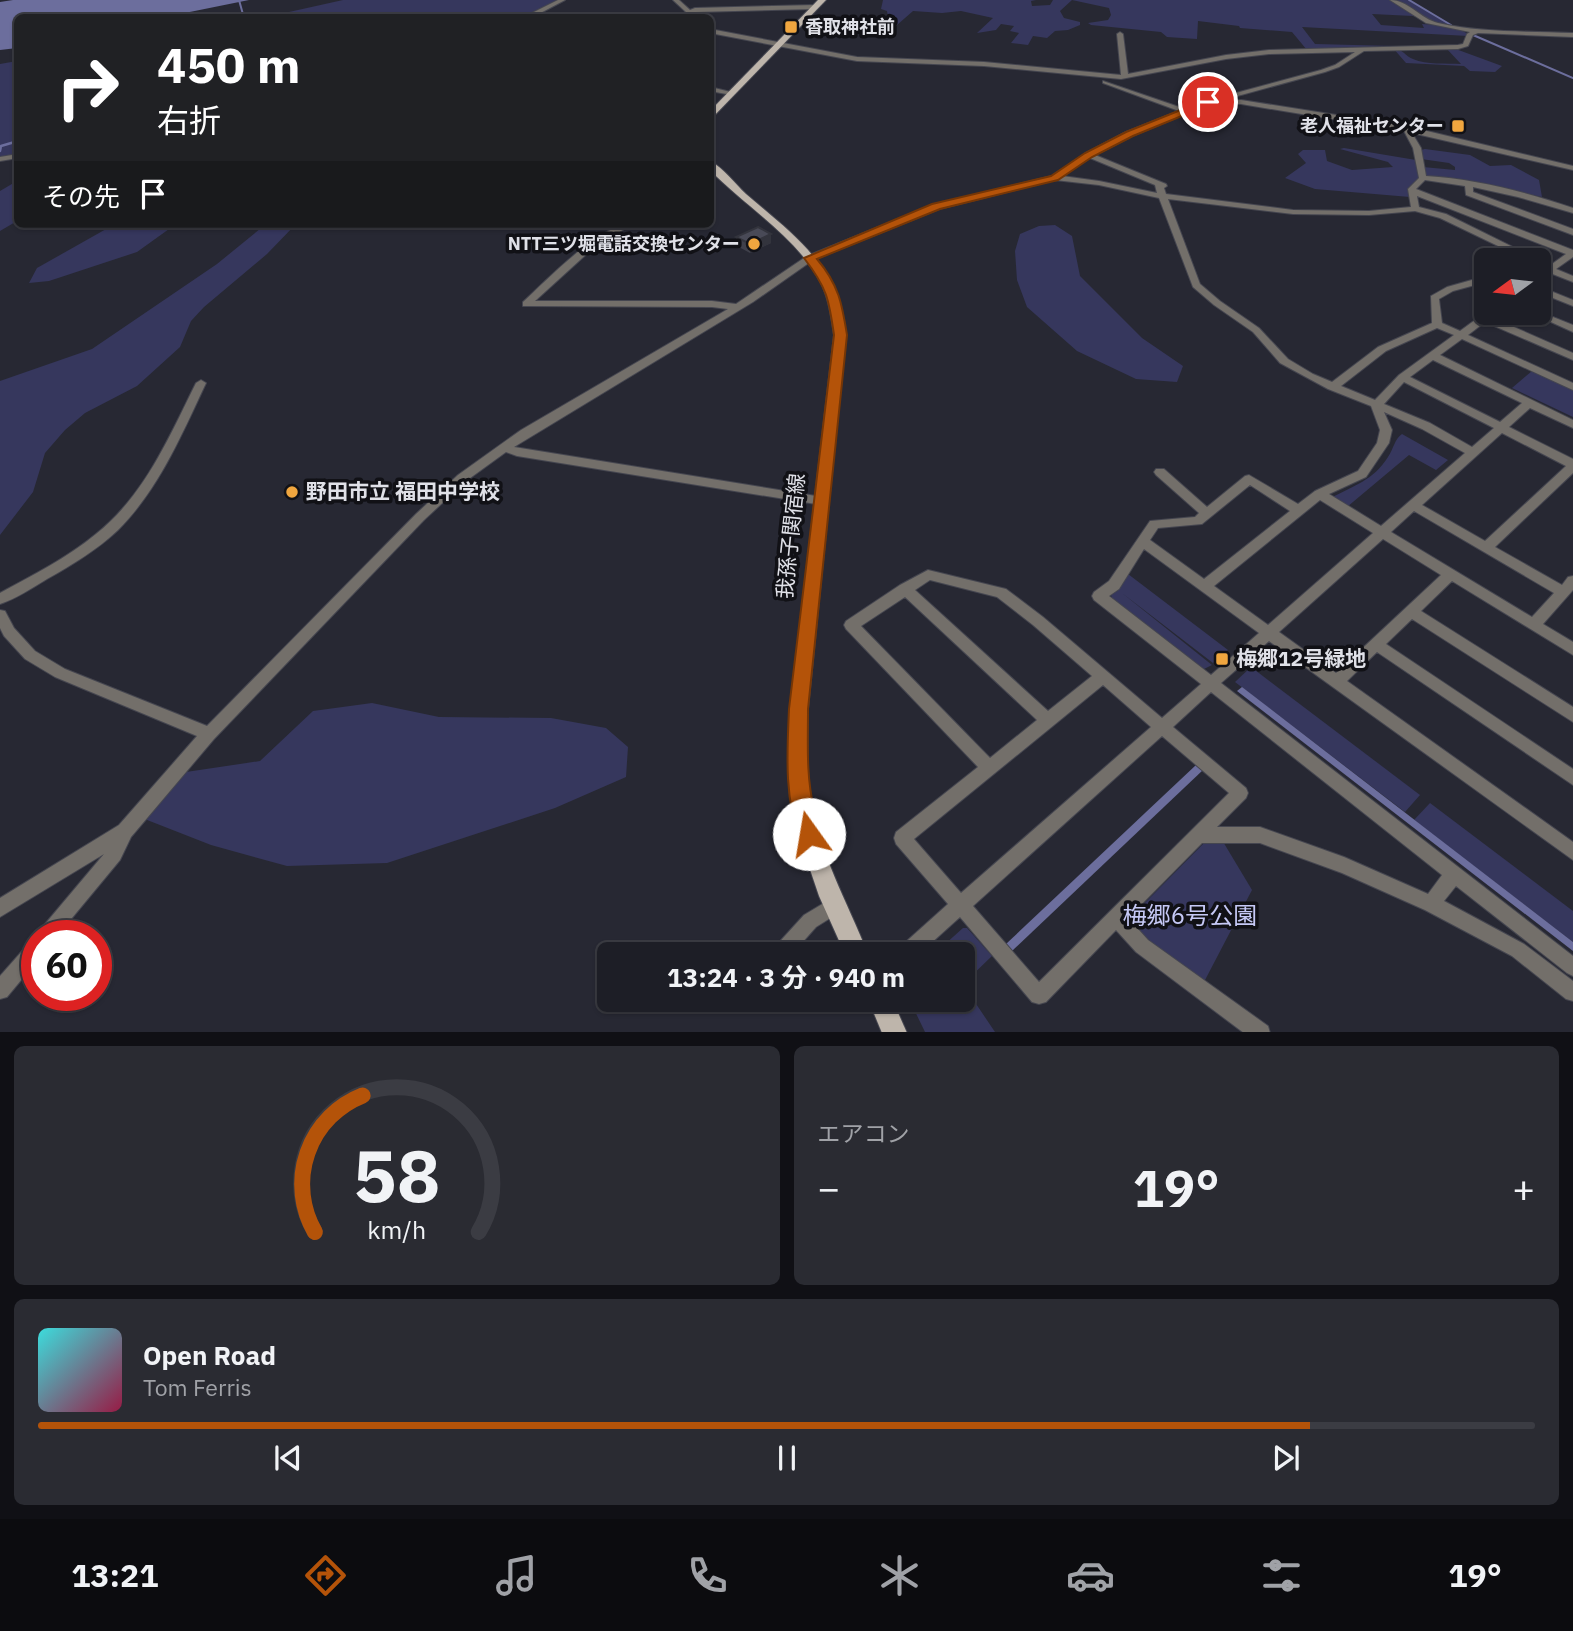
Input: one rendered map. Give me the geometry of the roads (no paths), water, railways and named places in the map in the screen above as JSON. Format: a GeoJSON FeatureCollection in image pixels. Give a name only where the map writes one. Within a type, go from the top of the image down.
{"type":"FeatureCollection","features":[{"type":"Feature","properties":{"kind":"main road"},"geometry":{"type":"LineString","coordinates":[[714,113],[818,4]]}},
{"type":"Feature","properties":{"kind":"main road","name":"我孫子関宿線"},"geometry":{"type":"LineString","coordinates":[[714,170],[810,258],[831,288],[838,308],[840,325],[799,709],[797,763],[805,820],[822,878],[851,942]]}},
{"type":"Feature","properties":{"kind":"main road"},"geometry":{"type":"LineString","coordinates":[[886,1012],[895,1032]]}},
{"type":"Feature","properties":{"kind":"street"},"geometry":{"type":"LineString","coordinates":[[533,14],[562,0]]}},
{"type":"Feature","properties":{"kind":"street"},"geometry":{"type":"LineString","coordinates":[[676,0],[688,11]]}},
{"type":"Feature","properties":{"kind":"street"},"geometry":{"type":"LineString","coordinates":[[1393,0],[1431,23],[1477,32],[1573,35]]}},
{"type":"Feature","properties":{"kind":"street"},"geometry":{"type":"LineString","coordinates":[[683,14],[688,11],[818,4]]}},
{"type":"Feature","properties":{"kind":"street"},"geometry":{"type":"LineString","coordinates":[[714,32],[857,59],[984,64],[1125,77],[1245,54],[1458,47],[1469,44],[1469,34],[1477,32]]}},
{"type":"Feature","properties":{"kind":"street"},"geometry":{"type":"LineString","coordinates":[[1120,34],[1125,77]]}},
{"type":"Feature","properties":{"kind":"street"},"geometry":{"type":"LineString","coordinates":[[1224,101],[1223,98],[1338,66],[1363,49]]}},
{"type":"Feature","properties":{"kind":"street"},"geometry":{"type":"LineString","coordinates":[[1074,74],[1123,87],[1182,110]]}},
{"type":"Feature","properties":{"kind":"street"},"geometry":{"type":"LineString","coordinates":[[714,90],[732,93]]}},
{"type":"Feature","properties":{"kind":"street"},"geometry":{"type":"LineString","coordinates":[[1055,178],[1089,155],[1182,110],[1208,102],[1224,101],[1406,128],[1573,168]]}},
{"type":"Feature","properties":{"kind":"street"},"geometry":{"type":"LineString","coordinates":[[1406,128],[1416,148],[1423,178]]}},
{"type":"Feature","properties":{"kind":"street"},"geometry":{"type":"LineString","coordinates":[[1089,155],[1199,201]]}},
{"type":"Feature","properties":{"kind":"street"},"geometry":{"type":"LineString","coordinates":[[59,920],[114,854],[125,831],[209,734],[420,517],[462,478],[504,447],[737,307],[810,258],[936,207],[1055,178],[1099,183],[1162,197],[1293,212],[1382,213],[1415,209],[1443,216],[1510,248]]}},
{"type":"Feature","properties":{"kind":"street"},"geometry":{"type":"LineString","coordinates":[[1423,178],[1469,183],[1573,203]]}},
{"type":"Feature","properties":{"kind":"street"},"geometry":{"type":"LineString","coordinates":[[1415,209],[1412,189],[1423,178]]}},
{"type":"Feature","properties":{"kind":"street"},"geometry":{"type":"LineString","coordinates":[[1469,183],[1469,192],[1573,232]]}},
{"type":"Feature","properties":{"kind":"street"},"geometry":{"type":"LineString","coordinates":[[1158,184],[1196,285],[1256,330],[1284,361],[1332,387],[1426,426],[1473,452]]}},
{"type":"Feature","properties":{"kind":"street"},"geometry":{"type":"LineString","coordinates":[[1413,192],[1573,254]]}},
{"type":"Feature","properties":{"kind":"street"},"geometry":{"type":"LineString","coordinates":[[1538,198],[1573,211]]}},
{"type":"Feature","properties":{"kind":"street"},"geometry":{"type":"LineString","coordinates":[[621,228],[588,248],[526,304],[712,304],[737,307]]}},
{"type":"Feature","properties":{"kind":"street"},"geometry":{"type":"LineString","coordinates":[[1551,269],[1573,254]]}},
{"type":"Feature","properties":{"kind":"street"},"geometry":{"type":"LineString","coordinates":[[1551,270],[1573,279]]}},
{"type":"Feature","properties":{"kind":"street"},"geometry":{"type":"LineString","coordinates":[[1437,324],[1434,298],[1450,289],[1474,282]]}},
{"type":"Feature","properties":{"kind":"street"},"geometry":{"type":"LineString","coordinates":[[1551,294],[1573,303]]}},
{"type":"Feature","properties":{"kind":"street"},"geometry":{"type":"LineString","coordinates":[[1551,319],[1573,329]]}},
{"type":"Feature","properties":{"kind":"street"},"geometry":{"type":"LineString","coordinates":[[1332,387],[1382,348],[1437,324],[1573,387]]}},
{"type":"Feature","properties":{"kind":"street"},"geometry":{"type":"LineString","coordinates":[[1376,406],[1403,377],[1474,326]]}},
{"type":"Feature","properties":{"kind":"street"},"geometry":{"type":"LineString","coordinates":[[1509,326],[1573,357]]}},
{"type":"Feature","properties":{"kind":"street"},"geometry":{"type":"LineString","coordinates":[[1433,356],[1573,424]]}},
{"type":"Feature","properties":{"kind":"street"},"geometry":{"type":"LineString","coordinates":[[1403,377],[1573,465],[1487,547]]}},
{"type":"Feature","properties":{"kind":"street"},"geometry":{"type":"LineString","coordinates":[[0,599],[82,552],[114,527],[128,512],[158,469],[201,383]]}},
{"type":"Feature","properties":{"kind":"street"},"geometry":{"type":"LineString","coordinates":[[919,942],[1529,402]]}},
{"type":"Feature","properties":{"kind":"street"},"geometry":{"type":"LineString","coordinates":[[1204,586],[1319,494],[1362,474],[1383,443],[1386,430],[1376,406]]}},
{"type":"Feature","properties":{"kind":"street"},"geometry":{"type":"LineString","coordinates":[[504,447],[517,452],[822,501]]}},
{"type":"Feature","properties":{"kind":"street"},"geometry":{"type":"LineString","coordinates":[[1160,472],[1207,513]]}},
{"type":"Feature","properties":{"kind":"street"},"geometry":{"type":"LineString","coordinates":[[1298,510],[1249,479],[1198,521],[1154,524],[1114,585],[1099,596],[1573,967]]}},
{"type":"Feature","properties":{"kind":"street"},"geometry":{"type":"LineString","coordinates":[[1319,494],[1573,649]]}},
{"type":"Feature","properties":{"kind":"street"},"geometry":{"type":"LineString","coordinates":[[1413,505],[1487,547],[1568,586],[1534,625]]}},
{"type":"Feature","properties":{"kind":"street"},"geometry":{"type":"LineString","coordinates":[[1142,541],[1573,852]]}},
{"type":"Feature","properties":{"kind":"street"},"geometry":{"type":"LineString","coordinates":[[989,768],[851,625],[928,575],[1001,593],[1038,621],[1103,676],[1162,727],[1240,793],[1039,995],[902,838],[989,768],[1048,720],[1103,676]]}},
{"type":"Feature","properties":{"kind":"street"},"geometry":{"type":"LineString","coordinates":[[1336,682],[1450,575]]}},
{"type":"Feature","properties":{"kind":"street"},"geometry":{"type":"LineString","coordinates":[[905,589],[1048,720]]}},
{"type":"Feature","properties":{"kind":"street"},"geometry":{"type":"LineString","coordinates":[[1412,612],[1573,715]]}},
{"type":"Feature","properties":{"kind":"street"},"geometry":{"type":"LineString","coordinates":[[0,615],[9,632],[30,655],[60,673],[209,734]]}},
{"type":"Feature","properties":{"kind":"street"},"geometry":{"type":"LineString","coordinates":[[1377,645],[1573,778]]}},
{"type":"Feature","properties":{"kind":"street"},"geometry":{"type":"LineString","coordinates":[[0,908],[125,831]]}},
{"type":"Feature","properties":{"kind":"street"},"geometry":{"type":"LineString","coordinates":[[1198,835],[1260,835],[1344,865],[1431,904],[1518,950],[1573,992]]}},
{"type":"Feature","properties":{"kind":"street"},"geometry":{"type":"LineString","coordinates":[[1431,904],[1454,874]]}},
{"type":"Feature","properties":{"kind":"street"},"geometry":{"type":"LineString","coordinates":[[791,942],[810,921],[834,905]]}},
{"type":"Feature","properties":{"kind":"street"},"geometry":{"type":"LineString","coordinates":[[1116,918],[1142,946],[1261,1032]]}},
{"type":"Feature","properties":{"kind":"street"},"geometry":{"type":"LineString","coordinates":[[0,990],[21,966]]}},
{"type":"Feature","properties":{"kind":"waterway"},"geometry":{"type":"LineString","coordinates":[[239,0],[243,14]]}},
{"type":"Feature","properties":{"kind":"waterway"},"geometry":{"type":"LineString","coordinates":[[1409,0],[1451,25]]}},
{"type":"Feature","properties":{"kind":"waterway"},"geometry":{"type":"LineString","coordinates":[[1473,35],[1573,78]]}},
{"type":"Feature","properties":{"kind":"waterway"},"geometry":{"type":"LineString","coordinates":[[0,151],[1,146],[14,142]]}},
{"type":"Feature","properties":{"kind":"place","name":"香取神社前"},"geometry":{"type":"Point","coordinates":[791,27]}},
{"type":"Feature","properties":{"kind":"place","name":"老人福祉センター"},"geometry":{"type":"Point","coordinates":[1458,126]}},
{"type":"Feature","properties":{"kind":"place","name":"NTT三ツ堀電話交換センター"},"geometry":{"type":"Point","coordinates":[754,244]}},
{"type":"Feature","properties":{"kind":"place","name":"野田市立 福田中学校"},"geometry":{"type":"Point","coordinates":[292,492]}},
{"type":"Feature","properties":{"kind":"place","name":"梅郷12号緑地"},"geometry":{"type":"Point","coordinates":[1222,659]}},
{"type":"Feature","properties":{"kind":"park label","name":"梅郷6号公園"},"geometry":{"type":"Point","coordinates":[1190,916]}}]}
